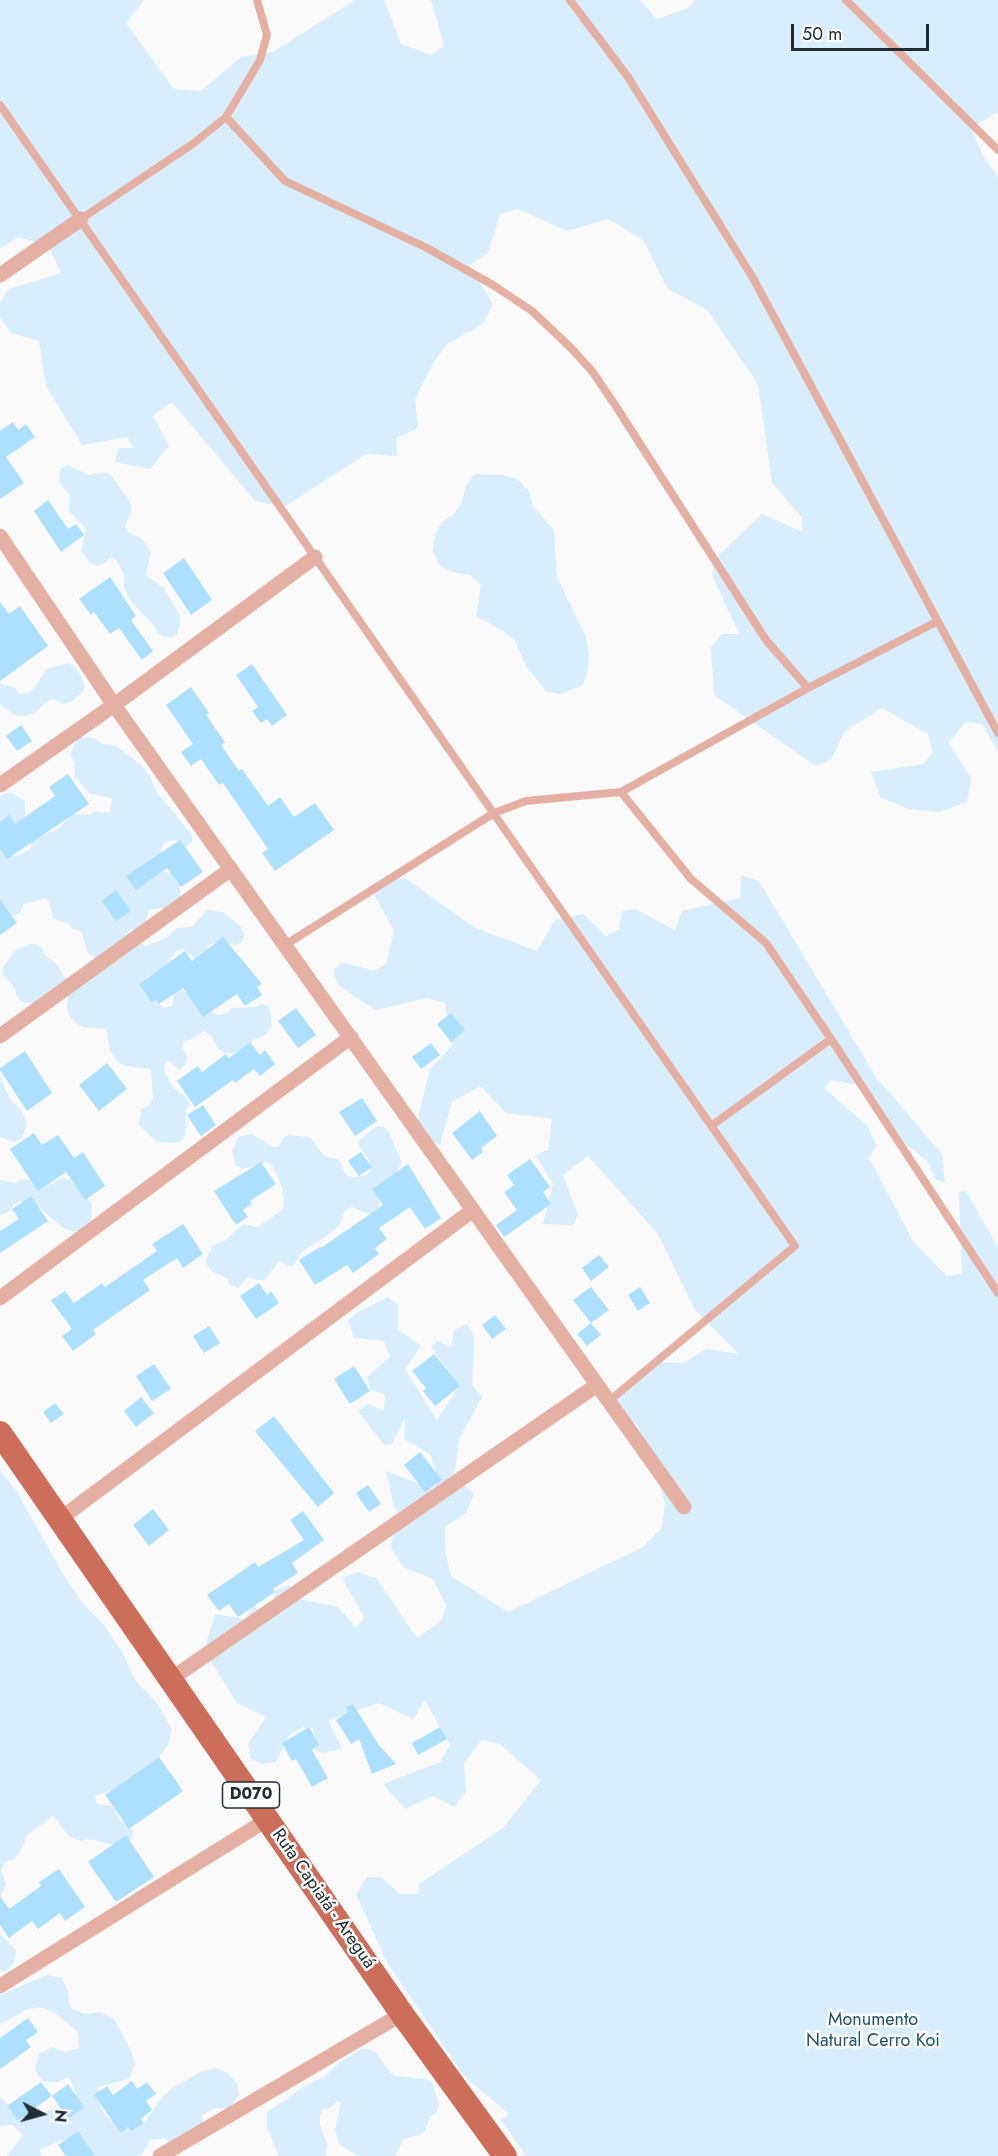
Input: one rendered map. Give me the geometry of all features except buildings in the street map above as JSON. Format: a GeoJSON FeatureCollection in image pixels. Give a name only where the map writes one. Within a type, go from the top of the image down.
{"type":"FeatureCollection","features":[{"type":"Feature","properties":{"kind":"main road","name":"Ruta Capiatá - Areguá"},"geometry":{"type":"LineString","coordinates":[[0,1433],[402,2014],[505,2156]]}},
{"type":"Feature","properties":{"kind":"street"},"geometry":{"type":"LineString","coordinates":[[0,275],[81,219]]}},
{"type":"Feature","properties":{"kind":"street"},"geometry":{"type":"LineString","coordinates":[[0,536],[114,705],[684,1507]]}},
{"type":"Feature","properties":{"kind":"street"},"geometry":{"type":"LineString","coordinates":[[0,785],[114,705],[315,557]]}},
{"type":"Feature","properties":{"kind":"street"},"geometry":{"type":"LineString","coordinates":[[0,1036],[231,869]]}},
{"type":"Feature","properties":{"kind":"street"},"geometry":{"type":"LineString","coordinates":[[0,1298],[351,1037]]}},
{"type":"Feature","properties":{"kind":"street"},"geometry":{"type":"LineString","coordinates":[[60,1519],[473,1210]]}},
{"type":"Feature","properties":{"kind":"street"},"geometry":{"type":"LineString","coordinates":[[171,1678],[597,1385]]}},
{"type":"Feature","properties":{"kind":"street"},"geometry":{"type":"LineString","coordinates":[[0,1986],[268,1820]]}},
{"type":"Feature","properties":{"kind":"street"},"geometry":{"type":"LineString","coordinates":[[160,2156],[402,2014]]}},
{"type":"Feature","properties":{"kind":"lane"},"geometry":{"type":"LineString","coordinates":[[81,219],[194,143],[226,117],[260,60],[267,35],[257,0]]}},
{"type":"Feature","properties":{"kind":"lane"},"geometry":{"type":"LineString","coordinates":[[570,0],[628,77],[753,278],[998,733]]}},
{"type":"Feature","properties":{"kind":"lane"},"geometry":{"type":"LineString","coordinates":[[846,0],[998,150]]}},
{"type":"Feature","properties":{"kind":"lane"},"geometry":{"type":"LineString","coordinates":[[0,105],[795,1246],[609,1401]]}},
{"type":"Feature","properties":{"kind":"lane"},"geometry":{"type":"LineString","coordinates":[[226,117],[285,181],[427,248],[494,285],[532,311],[570,347],[592,371],[611,399],[766,640],[808,688]]}},
{"type":"Feature","properties":{"kind":"lane"},"geometry":{"type":"LineString","coordinates":[[285,945],[494,813],[526,801],[621,792],[808,688],[938,621]]}},
{"type":"Feature","properties":{"kind":"lane"},"geometry":{"type":"LineString","coordinates":[[621,792],[691,879],[766,943],[998,1293]]}},
{"type":"Feature","properties":{"kind":"lane"},"geometry":{"type":"LineString","coordinates":[[711,1126],[831,1039]]}},
{"type":"Feature","properties":{"kind":"green space"},"geometry":{"type":"Polygon","coordinates":[[[0,0],[144,0],[126,23],[174,89],[201,91],[241,57],[273,52],[355,0],[384,0],[401,44],[431,55],[444,46],[431,0],[640,0],[657,19],[688,8],[695,0],[998,0],[998,112],[971,128],[983,156],[998,177],[998,752],[982,724],[966,722],[948,743],[971,778],[967,802],[939,812],[908,809],[880,797],[871,772],[923,764],[933,753],[928,734],[882,708],[845,731],[831,759],[816,766],[714,695],[711,647],[722,634],[739,634],[712,575],[716,558],[762,514],[802,532],[802,517],[772,483],[758,384],[707,310],[667,288],[644,241],[609,219],[567,231],[518,209],[500,214],[488,253],[469,265],[493,304],[483,324],[447,344],[432,365],[415,400],[418,428],[396,438],[397,456],[366,454],[284,507],[255,501],[172,402],[153,415],[169,446],[150,469],[115,462],[118,448],[133,448],[128,437],[82,445],[46,386],[39,341],[11,333],[0,318],[0,302],[9,289],[61,273],[48,246],[18,237],[0,249],[0,0]]]}},
{"type":"Feature","properties":{"kind":"green space"},"geometry":{"type":"Polygon","coordinates":[[[68,465],[88,475],[103,472],[110,474],[128,499],[131,514],[125,525],[128,532],[142,539],[151,552],[146,575],[164,588],[180,616],[180,626],[171,638],[164,637],[157,632],[154,625],[131,602],[124,588],[124,573],[116,560],[110,557],[105,563],[97,566],[90,563],[81,550],[86,529],[69,511],[70,495],[60,484],[61,468],[68,465]]]}},
{"type":"Feature","properties":{"kind":"green space"},"geometry":{"type":"Polygon","coordinates":[[[474,474],[503,475],[517,479],[529,491],[533,506],[554,530],[557,577],[586,637],[589,652],[588,670],[583,685],[561,694],[547,692],[527,668],[515,641],[503,631],[476,616],[481,585],[470,575],[455,573],[440,566],[433,551],[435,535],[442,522],[454,514],[462,502],[466,486],[474,474]]]}},
{"type":"Feature","properties":{"kind":"green space"},"geometry":{"type":"Polygon","coordinates":[[[69,663],[76,668],[84,682],[84,690],[73,701],[64,704],[53,699],[26,716],[11,713],[0,704],[0,683],[15,688],[20,694],[27,693],[34,689],[46,669],[69,663]]]}},
{"type":"Feature","properties":{"kind":"green space"},"geometry":{"type":"Polygon","coordinates":[[[81,737],[95,738],[101,743],[116,746],[140,764],[150,776],[156,791],[192,835],[192,842],[185,848],[180,841],[173,840],[166,842],[161,848],[161,864],[164,871],[172,873],[179,885],[181,894],[178,901],[173,906],[149,910],[145,924],[140,930],[131,930],[125,935],[145,946],[152,944],[166,938],[177,928],[192,927],[207,910],[223,912],[241,927],[244,934],[242,942],[234,945],[221,940],[207,946],[207,954],[201,963],[183,949],[176,951],[162,971],[148,976],[142,982],[142,989],[146,995],[165,1008],[172,1006],[174,992],[181,989],[211,1013],[219,1015],[227,1013],[232,1008],[255,1007],[262,1004],[269,1007],[271,1015],[271,1028],[266,1034],[239,1051],[231,1054],[224,1053],[218,1049],[211,1035],[204,1031],[190,1040],[183,1041],[183,1049],[187,1056],[186,1064],[180,1070],[167,1060],[164,1067],[166,1075],[174,1088],[186,1097],[189,1104],[186,1111],[185,1135],[181,1141],[173,1143],[157,1142],[139,1125],[141,1109],[148,1106],[153,1099],[151,1069],[118,1063],[110,1051],[106,1029],[82,1027],[70,1017],[67,1010],[68,995],[34,1004],[26,1003],[19,1000],[13,986],[3,975],[3,967],[16,950],[29,944],[36,944],[42,948],[45,955],[57,965],[66,979],[80,983],[94,977],[100,971],[100,963],[88,953],[81,931],[73,929],[68,923],[53,919],[50,903],[45,898],[23,905],[20,913],[13,916],[8,910],[2,907],[0,909],[0,849],[2,853],[9,856],[17,856],[31,849],[31,843],[26,836],[0,822],[0,796],[12,793],[25,801],[25,817],[40,836],[57,830],[74,814],[89,815],[95,811],[110,812],[112,798],[90,794],[74,777],[75,762],[70,756],[75,743],[81,737]]]}},
{"type":"Feature","properties":{"kind":"green space","name":"Monumento Natural Cerro Koi"},"geometry":{"type":"Polygon","coordinates":[[[741,875],[759,881],[876,1077],[942,1154],[945,1183],[935,1179],[928,1162],[887,1129],[862,1086],[831,1080],[824,1088],[867,1126],[877,1145],[869,1158],[913,1241],[947,1276],[962,1274],[959,1192],[966,1191],[998,1247],[998,2156],[526,2156],[501,2120],[509,2114],[465,2077],[386,1961],[356,1894],[367,1877],[381,1877],[400,1894],[418,1894],[419,1884],[503,1828],[541,1780],[500,1744],[482,1740],[464,1763],[466,1792],[454,1807],[433,1796],[405,1809],[383,1784],[440,1762],[450,1745],[425,1700],[413,1719],[379,1703],[328,1720],[342,1748],[324,1753],[316,1751],[313,1728],[304,1727],[289,1735],[276,1762],[261,1764],[251,1759],[248,1744],[266,1717],[237,1703],[204,1651],[215,1614],[245,1619],[253,1606],[268,1615],[276,1590],[289,1585],[299,1599],[338,1607],[356,1628],[364,1617],[342,1578],[357,1572],[376,1578],[417,1638],[441,1621],[446,1606],[433,1579],[403,1567],[391,1548],[393,1533],[408,1524],[394,1507],[386,1471],[432,1489],[439,1482],[430,1454],[404,1439],[405,1418],[392,1444],[384,1445],[358,1411],[368,1404],[384,1411],[385,1395],[370,1389],[367,1377],[390,1357],[384,1341],[354,1338],[348,1320],[388,1297],[398,1305],[398,1330],[421,1346],[405,1369],[437,1420],[459,1386],[431,1347],[437,1341],[451,1347],[454,1330],[467,1324],[474,1337],[472,1385],[482,1397],[459,1439],[454,1476],[474,1494],[466,1513],[445,1527],[445,1550],[451,1576],[508,1612],[643,1547],[662,1528],[665,1503],[650,1452],[636,1424],[615,1408],[617,1390],[655,1362],[683,1363],[706,1349],[739,1354],[695,1310],[658,1234],[588,1156],[563,1175],[578,1215],[573,1225],[543,1224],[553,1184],[535,1155],[548,1150],[552,1119],[506,1113],[480,1086],[452,1102],[440,1145],[415,1131],[430,1069],[452,1046],[445,1003],[427,998],[375,1010],[338,985],[333,970],[342,962],[374,971],[386,964],[394,931],[374,894],[384,879],[405,878],[475,928],[537,951],[555,920],[583,914],[606,936],[619,929],[622,911],[635,909],[675,930],[682,911],[740,898],[741,875]]]}},
{"type":"Feature","properties":{"kind":"green space"},"geometry":{"type":"Polygon","coordinates":[[[0,1076],[10,1099],[21,1110],[27,1124],[22,1138],[15,1142],[0,1137],[0,1076]]]}},
{"type":"Feature","properties":{"kind":"green space"},"geometry":{"type":"Polygon","coordinates":[[[377,1126],[384,1127],[389,1132],[402,1163],[393,1178],[378,1194],[379,1209],[374,1214],[352,1207],[345,1210],[335,1230],[302,1252],[293,1266],[279,1261],[265,1280],[248,1277],[238,1288],[231,1286],[228,1279],[208,1267],[206,1260],[212,1246],[226,1240],[243,1224],[258,1227],[282,1210],[284,1202],[282,1187],[273,1166],[266,1162],[243,1169],[236,1166],[232,1151],[238,1137],[252,1134],[272,1147],[279,1147],[288,1135],[310,1137],[324,1156],[339,1160],[346,1175],[353,1178],[368,1174],[371,1167],[360,1148],[359,1140],[377,1126]]]}},
{"type":"Feature","properties":{"kind":"green space"},"geometry":{"type":"Polygon","coordinates":[[[63,1178],[70,1180],[92,1203],[91,1220],[87,1227],[80,1231],[63,1228],[42,1210],[28,1202],[20,1201],[9,1212],[0,1215],[0,1180],[16,1183],[22,1179],[30,1180],[35,1186],[42,1188],[63,1178]]]}},
{"type":"Feature","properties":{"kind":"green space"},"geometry":{"type":"Polygon","coordinates":[[[0,1470],[17,1492],[63,1574],[81,1601],[103,1624],[122,1652],[135,1680],[157,1703],[172,1730],[168,1745],[159,1757],[112,1790],[95,1796],[97,1804],[112,1806],[120,1820],[133,1831],[132,1838],[126,1844],[74,1839],[53,1816],[28,1834],[19,1854],[13,1860],[6,1862],[1,1869],[6,1885],[0,1897],[0,1470]]]}},
{"type":"Feature","properties":{"kind":"green space"},"geometry":{"type":"Polygon","coordinates":[[[0,1934],[16,1950],[11,1967],[5,1972],[0,1971],[0,1934]]]}},
{"type":"Feature","properties":{"kind":"green space"},"geometry":{"type":"Polygon","coordinates":[[[47,1975],[62,1978],[68,1992],[70,2008],[85,2014],[100,2012],[114,2019],[130,2049],[135,2064],[129,2079],[98,2087],[98,2102],[105,2115],[117,2126],[132,2129],[146,2121],[162,2097],[174,2087],[200,2072],[215,2068],[228,2073],[238,2086],[239,2095],[230,2108],[215,2108],[202,2115],[203,2130],[175,2148],[164,2138],[150,2140],[142,2154],[138,2156],[93,2156],[69,2139],[40,2150],[41,2156],[7,2156],[23,2135],[12,2125],[0,2126],[0,2097],[14,2110],[28,2117],[56,2108],[71,2110],[76,2100],[74,2087],[69,2078],[57,2082],[43,2082],[35,2070],[38,2055],[52,2047],[65,2052],[79,2048],[78,2032],[55,2013],[41,2007],[25,2010],[0,2025],[0,1995],[47,1975]]]}},
{"type":"Feature","properties":{"kind":"green space"},"geometry":{"type":"Polygon","coordinates":[[[361,2049],[369,2049],[376,2053],[390,2072],[396,2076],[426,2079],[433,2084],[439,2106],[436,2113],[430,2117],[425,2131],[404,2139],[395,2156],[358,2156],[339,2144],[335,2130],[341,2103],[337,2101],[330,2108],[323,2109],[320,2116],[320,2124],[327,2145],[326,2156],[279,2156],[267,2128],[267,2112],[308,2084],[323,2078],[340,2062],[361,2049]]]}}]}
